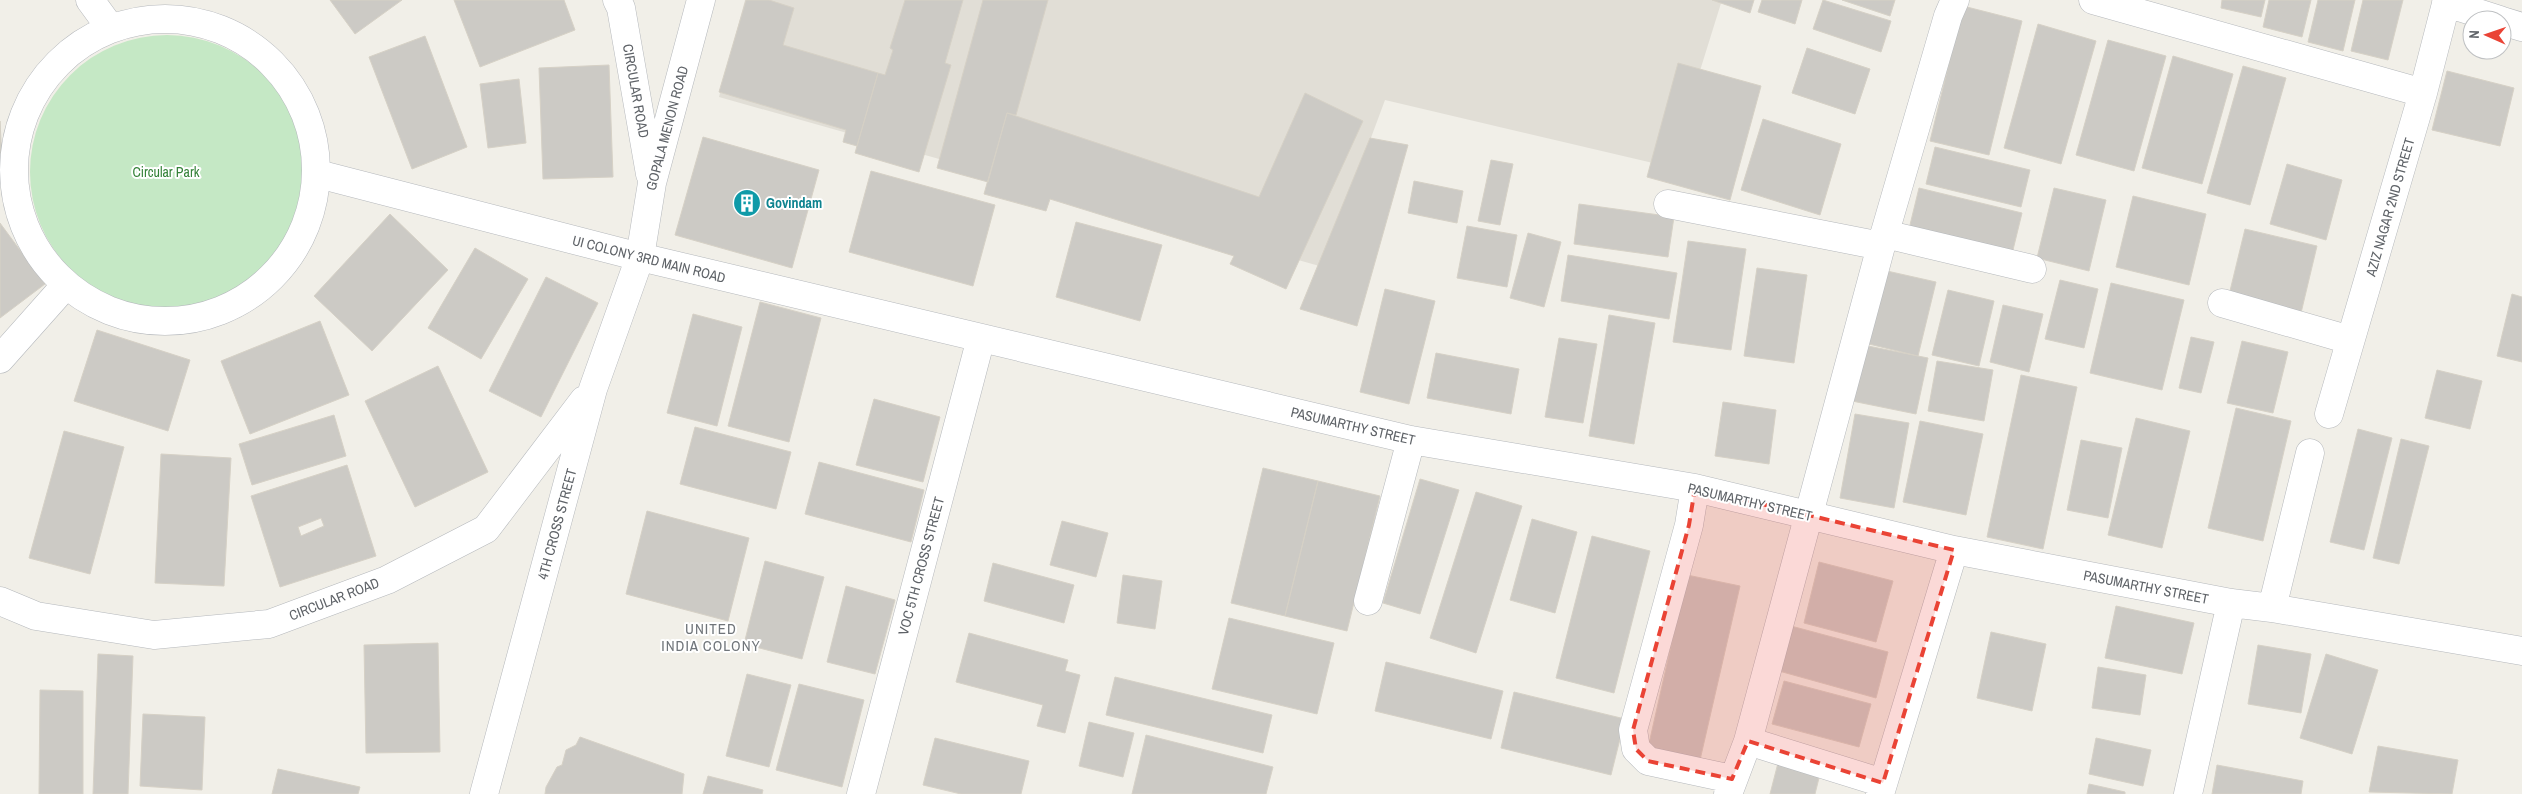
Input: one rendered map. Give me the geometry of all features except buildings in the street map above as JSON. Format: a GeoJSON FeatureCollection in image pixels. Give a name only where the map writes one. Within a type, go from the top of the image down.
{"type":"FeatureCollection","features":[{"type":"Feature","properties":{"kind":"street"},"geometry":{"type":"LineString","coordinates":[[90,0],[109,26]]}},
{"type":"Feature","properties":{"kind":"street","name":"CIRCULAR ROAD"},"geometry":{"type":"LineString","coordinates":[[617,0],[621,8],[652,183]]}},
{"type":"Feature","properties":{"kind":"street","name":"GOPALA MENON ROAD"},"geometry":{"type":"LineString","coordinates":[[640,258],[652,183],[701,0]]}},
{"type":"Feature","properties":{"kind":"street"},"geometry":{"type":"LineString","coordinates":[[1695,488],[1689,525],[1633,730],[1636,749],[1648,761],[1730,787],[1748,741],[1883,240],[1948,16],[1955,0]]}},
{"type":"Feature","properties":{"kind":"street"},"geometry":{"type":"LineString","coordinates":[[2093,0],[2423,93]]}},
{"type":"Feature","properties":{"kind":"street"},"geometry":{"type":"LineString","coordinates":[[2447,2],[2471,10]]}},
{"type":"Feature","properties":{"kind":"street","name":"AZIZ NAGAR 2ND STREET"},"geometry":{"type":"LineString","coordinates":[[2329,414],[2423,93],[2447,2]]}},
{"type":"Feature","properties":{"kind":"street"},"geometry":{"type":"LineString","coordinates":[[166,16],[236,33],[296,89],[318,174],[306,231],[256,294],[191,322],[120,318],[64,287],[20,221],[17,130],[45,73],[109,26],[166,16]]}},
{"type":"Feature","properties":{"kind":"street","name":"UI COLONY 3RD MAIN ROAD"},"geometry":{"type":"LineString","coordinates":[[318,174],[640,258],[982,338]]}},
{"type":"Feature","properties":{"kind":"street"},"geometry":{"type":"LineString","coordinates":[[1668,204],[1883,240],[2032,269]]}},
{"type":"Feature","properties":{"kind":"street","name":"4TH CROSS STREET"},"geometry":{"type":"LineString","coordinates":[[484,794],[593,389],[640,258]]}},
{"type":"Feature","properties":{"kind":"street"},"geometry":{"type":"LineString","coordinates":[[0,359],[64,287]]}},
{"type":"Feature","properties":{"kind":"street"},"geometry":{"type":"LineString","coordinates":[[2222,303],[2350,340]]}},
{"type":"Feature","properties":{"kind":"street","name":"PASUMARTHY STREET"},"geometry":{"type":"LineString","coordinates":[[982,338],[1411,440],[1695,488],[1954,550],[2231,603],[2272,608],[2522,651]]}},
{"type":"Feature","properties":{"kind":"street","name":"VOC 5TH CROSS STREET"},"geometry":{"type":"LineString","coordinates":[[860,794],[982,338]]}},
{"type":"Feature","properties":{"kind":"street","name":"CIRCULAR ROAD"},"geometry":{"type":"LineString","coordinates":[[0,601],[36,616],[154,635],[269,624],[387,580],[486,528],[593,389]]}},
{"type":"Feature","properties":{"kind":"street"},"geometry":{"type":"LineString","coordinates":[[1368,602],[1411,440]]}},
{"type":"Feature","properties":{"kind":"street"},"geometry":{"type":"LineString","coordinates":[[2272,608],[2310,453]]}},
{"type":"Feature","properties":{"kind":"street"},"geometry":{"type":"LineString","coordinates":[[1748,741],[1882,788],[1954,550]]}},
{"type":"Feature","properties":{"kind":"street"},"geometry":{"type":"LineString","coordinates":[[2188,794],[2231,603]]}},
{"type":"Feature","properties":{"kind":"highlighted area"},"geometry":{"type":"Polygon","coordinates":[[[1695,488],[1954,550],[1883,783],[1748,741],[1732,779],[1648,761],[1636,749],[1633,730],[1689,525],[1695,488]]]}},
{"type":"Feature","properties":{"kind":"shaded area"},"geometry":{"type":"Polygon","coordinates":[[[745,0],[1722,0],[1670,167],[1385,100],[1323,267],[719,97],[745,0]]]}},
{"type":"Feature","properties":{"kind":"green space","name":"Circular Park"},"geometry":{"type":"Polygon","coordinates":[[[167,35],[207,41],[243,58],[264,75],[281,96],[298,132],[304,172],[298,212],[281,248],[264,269],[243,286],[207,303],[167,309],[127,303],[91,286],[70,269],[53,248],[36,212],[30,172],[36,132],[53,96],[70,75],[91,58],[127,41],[167,35]]]}},
{"type":"Feature","properties":{"kind":"place","name":"Govindam"},"geometry":{"type":"Point","coordinates":[747,203]}},
{"type":"Feature","properties":{"kind":"district","name":"UNITED INDIA COLONY"},"geometry":{"type":"Point","coordinates":[711,638]}}]}
